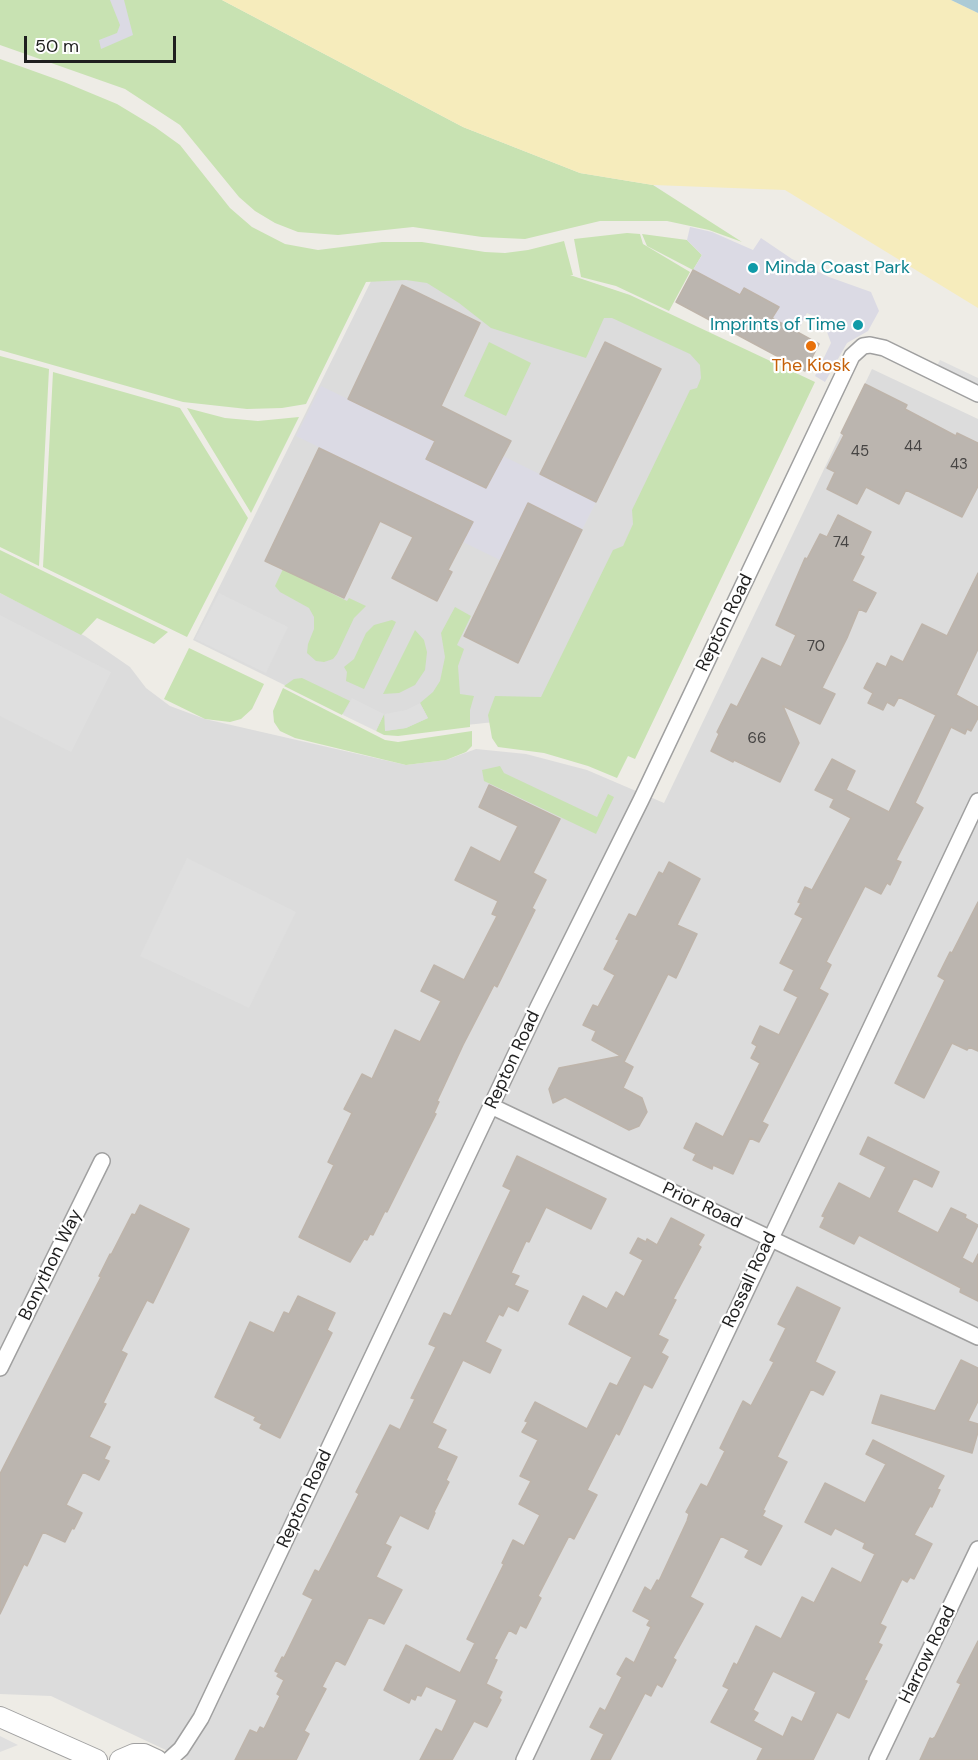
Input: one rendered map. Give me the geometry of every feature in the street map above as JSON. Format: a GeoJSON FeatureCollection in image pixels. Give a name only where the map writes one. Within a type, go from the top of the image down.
{"type":"FeatureCollection","features":[{"type":"Feature","properties":{"kind":"street","name":"Repton Road"},"geometry":{"type":"LineString","coordinates":[[169,1760],[181,1749],[201,1718],[491,1106],[641,800],[852,356],[863,346],[884,348],[978,394]]}},
{"type":"Feature","properties":{"kind":"street","name":"Rossall Road"},"geometry":{"type":"LineString","coordinates":[[524,1760],[978,801]]}},
{"type":"Feature","properties":{"kind":"street","name":"Prior Road"},"geometry":{"type":"LineString","coordinates":[[491,1106],[978,1337]]}},
{"type":"Feature","properties":{"kind":"street","name":"Bonython Way"},"geometry":{"type":"LineString","coordinates":[[0,1368],[102,1161]]}},
{"type":"Feature","properties":{"kind":"street","name":"Harrow Road"},"geometry":{"type":"LineString","coordinates":[[877,1760],[978,1549]]}},
{"type":"Feature","properties":{"kind":"street"},"geometry":{"type":"LineString","coordinates":[[0,1717],[97,1760]]}},
{"type":"Feature","properties":{"kind":"street"},"geometry":{"type":"LineString","coordinates":[[120,1760],[134,1754],[144,1754],[157,1760]]}},
{"type":"Feature","properties":{"kind":"shaded area"},"geometry":{"type":"Polygon","coordinates":[[[110,0],[124,0],[133,35],[101,49],[99,40],[117,33],[120,25],[110,0]]]}},
{"type":"Feature","properties":{"kind":"shaded area"},"geometry":{"type":"Polygon","coordinates":[[[690,227],[712,232],[753,250],[761,238],[792,259],[829,277],[871,292],[879,311],[868,331],[847,343],[825,382],[815,376],[831,343],[823,321],[807,313],[797,332],[772,319],[778,307],[744,289],[740,295],[693,270],[702,255],[687,240],[690,227]]]}},
{"type":"Feature","properties":{"kind":"shaded area"},"geometry":{"type":"Polygon","coordinates":[[[386,251],[723,341],[540,717],[384,734],[193,640],[386,251]]]}},
{"type":"Feature","properties":{"kind":"shaded area"},"geometry":{"type":"Polygon","coordinates":[[[940,360],[978,378],[978,385],[937,366],[940,360]]]}},
{"type":"Feature","properties":{"kind":"shaded area"},"geometry":{"type":"Polygon","coordinates":[[[872,369],[978,419],[978,1760],[187,1760],[51,1696],[0,1694],[0,593],[85,636],[130,667],[146,688],[170,706],[205,719],[406,765],[446,760],[476,749],[526,754],[587,770],[664,803],[872,369]]]}},
{"type":"Feature","properties":{"kind":"shaded area"},"geometry":{"type":"Polygon","coordinates":[[[321,386],[435,441],[426,459],[486,488],[503,456],[596,502],[582,530],[528,503],[500,560],[463,542],[472,522],[412,492],[394,528],[380,521],[397,485],[296,436],[321,386]]]}},
{"type":"Feature","properties":{"kind":"shaded area"},"geometry":{"type":"Polygon","coordinates":[[[219,593],[288,627],[266,673],[195,639],[219,593]]]}},
{"type":"Feature","properties":{"kind":"shaded area"},"geometry":{"type":"Polygon","coordinates":[[[0,615],[111,672],[71,752],[0,716],[0,615]]]}},
{"type":"Feature","properties":{"kind":"shaded area"},"geometry":{"type":"Polygon","coordinates":[[[352,698],[384,714],[376,731],[343,715],[352,698]]]}},
{"type":"Feature","properties":{"kind":"shaded area"},"geometry":{"type":"Polygon","coordinates":[[[420,703],[428,718],[406,728],[385,731],[385,714],[406,710],[420,703]]]}},
{"type":"Feature","properties":{"kind":"shaded area"},"geometry":{"type":"Polygon","coordinates":[[[187,858],[296,912],[249,1008],[140,956],[187,858]]]}},
{"type":"Feature","properties":{"kind":"shaded area"},"geometry":{"type":"Polygon","coordinates":[[[0,1736],[18,1745],[0,1752],[0,1736]]]}},
{"type":"Feature","properties":{"kind":"green space"},"geometry":{"type":"Polygon","coordinates":[[[0,0],[222,0],[463,127],[580,173],[653,185],[742,242],[709,230],[667,221],[600,221],[525,239],[482,237],[413,227],[338,235],[298,232],[275,223],[255,211],[239,197],[180,125],[125,89],[0,45],[0,0]]]}},
{"type":"Feature","properties":{"kind":"green space"},"geometry":{"type":"Polygon","coordinates":[[[0,59],[117,104],[155,127],[180,145],[230,208],[252,227],[285,244],[318,250],[382,242],[422,242],[505,253],[564,241],[573,275],[570,275],[630,295],[815,382],[635,759],[628,756],[617,778],[588,766],[544,753],[498,747],[492,738],[488,715],[495,696],[541,697],[613,550],[623,546],[633,524],[632,510],[690,390],[697,388],[701,378],[700,365],[690,354],[612,318],[604,318],[586,358],[491,328],[459,303],[427,283],[406,280],[366,282],[306,404],[282,408],[247,409],[183,402],[0,350],[0,59]]]}},
{"type":"Feature","properties":{"kind":"green space"},"geometry":{"type":"Polygon","coordinates":[[[627,233],[640,234],[643,244],[690,272],[669,311],[616,286],[581,277],[574,239],[627,233]]]}},
{"type":"Feature","properties":{"kind":"green space"},"geometry":{"type":"Polygon","coordinates":[[[642,234],[687,240],[702,255],[693,270],[647,246],[642,234]]]}},
{"type":"Feature","properties":{"kind":"green space"},"geometry":{"type":"Polygon","coordinates":[[[489,342],[531,363],[506,416],[464,396],[489,342]]]}},
{"type":"Feature","properties":{"kind":"green space"},"geometry":{"type":"Polygon","coordinates":[[[0,356],[49,369],[39,566],[0,547],[0,356]]]}},
{"type":"Feature","properties":{"kind":"green space"},"geometry":{"type":"Polygon","coordinates":[[[53,372],[180,408],[248,518],[187,637],[43,567],[53,372]]]}},
{"type":"Feature","properties":{"kind":"green space"},"geometry":{"type":"Polygon","coordinates":[[[187,408],[225,418],[258,421],[299,417],[251,513],[187,408]]]}},
{"type":"Feature","properties":{"kind":"green space"},"geometry":{"type":"Polygon","coordinates":[[[0,550],[168,632],[154,644],[97,618],[81,635],[0,593],[0,550]]]}},
{"type":"Feature","properties":{"kind":"green space"},"geometry":{"type":"Polygon","coordinates":[[[283,569],[347,601],[349,598],[366,606],[354,618],[333,659],[324,662],[316,661],[307,653],[314,629],[314,617],[309,608],[280,592],[275,586],[283,569]]]}},
{"type":"Feature","properties":{"kind":"green space"},"geometry":{"type":"Polygon","coordinates":[[[455,607],[471,616],[457,645],[464,649],[458,666],[460,694],[474,696],[470,710],[470,727],[398,736],[384,735],[376,731],[384,714],[385,731],[406,728],[428,718],[420,703],[433,692],[440,681],[445,657],[441,633],[455,607]]]}},
{"type":"Feature","properties":{"kind":"green space"},"geometry":{"type":"Polygon","coordinates":[[[392,620],[396,622],[364,689],[346,681],[347,672],[344,667],[354,659],[366,633],[374,625],[392,620]]]}},
{"type":"Feature","properties":{"kind":"green space"},"geometry":{"type":"Polygon","coordinates":[[[415,630],[424,640],[427,652],[425,670],[415,685],[399,693],[383,694],[415,630]]]}},
{"type":"Feature","properties":{"kind":"green space"},"geometry":{"type":"Polygon","coordinates":[[[189,648],[264,684],[252,709],[241,719],[230,722],[205,719],[164,699],[189,648]]]}},
{"type":"Feature","properties":{"kind":"green space"},"geometry":{"type":"Polygon","coordinates":[[[302,678],[350,701],[342,715],[284,686],[294,679],[302,678]]]}},
{"type":"Feature","properties":{"kind":"green space"},"geometry":{"type":"Polygon","coordinates":[[[283,688],[385,740],[398,742],[472,731],[472,746],[466,752],[446,760],[406,765],[295,738],[280,731],[274,722],[273,711],[283,688]]]}},
{"type":"Feature","properties":{"kind":"green space"},"geometry":{"type":"Polygon","coordinates":[[[500,766],[504,773],[597,817],[608,794],[614,797],[596,834],[484,781],[482,770],[500,766]]]}},
{"type":"Feature","properties":{"kind":"sand"},"geometry":{"type":"Polygon","coordinates":[[[222,0],[951,0],[978,13],[978,308],[785,190],[653,185],[580,173],[463,127],[222,0]]]}},
{"type":"Feature","properties":{"kind":"water"},"geometry":{"type":"Polygon","coordinates":[[[951,0],[978,0],[978,13],[951,0]]]}},
{"type":"Feature","properties":{"kind":"building"},"geometry":{"type":"Polygon","coordinates":[[[693,270],[740,295],[744,288],[779,307],[772,318],[819,344],[805,371],[676,302],[693,270]]]}},
{"type":"Feature","properties":{"kind":"building"},"geometry":{"type":"Polygon","coordinates":[[[402,285],[480,323],[441,406],[511,441],[486,488],[426,459],[435,441],[348,399],[402,285]]]}},
{"type":"Feature","properties":{"kind":"building"},"geometry":{"type":"Polygon","coordinates":[[[605,342],[661,369],[596,502],[540,474],[605,342]]]}},
{"type":"Feature","properties":{"kind":"building"},"geometry":{"type":"Polygon","coordinates":[[[865,384],[907,405],[905,409],[956,436],[957,433],[978,443],[978,486],[962,517],[906,490],[899,504],[866,487],[857,504],[827,489],[835,472],[827,468],[844,435],[841,433],[865,384]]]}},
{"type":"Feature","properties":{"kind":"building"},"geometry":{"type":"Polygon","coordinates":[[[319,448],[473,522],[448,570],[452,572],[437,601],[392,578],[413,537],[380,521],[344,598],[265,561],[319,448]]]}},
{"type":"Feature","properties":{"kind":"building"},"geometry":{"type":"Polygon","coordinates":[[[528,503],[582,530],[518,663],[464,636],[528,503]]]}},
{"type":"Feature","properties":{"kind":"building"},"geometry":{"type":"Polygon","coordinates":[[[838,515],[871,532],[860,555],[864,557],[852,581],[876,593],[866,612],[859,609],[822,688],[835,694],[820,724],[783,706],[799,743],[780,782],[711,751],[719,734],[717,732],[731,704],[737,707],[762,658],[781,667],[796,635],[776,625],[805,558],[807,559],[820,534],[827,537],[838,515]]]}},
{"type":"Feature","properties":{"kind":"building"},"geometry":{"type":"Polygon","coordinates":[[[978,573],[978,649],[956,695],[978,707],[978,718],[971,731],[967,729],[965,734],[951,727],[915,803],[923,808],[896,860],[901,862],[890,885],[887,883],[881,894],[865,886],[826,962],[831,965],[819,989],[828,994],[762,1122],[768,1125],[759,1142],[750,1138],[733,1174],[713,1165],[712,1169],[693,1160],[696,1154],[684,1148],[696,1123],[723,1137],[760,1063],[751,1058],[757,1046],[752,1043],[760,1026],[779,1035],[798,997],[784,990],[794,970],[780,963],[803,918],[795,914],[801,903],[798,902],[805,887],[812,890],[851,818],[830,807],[834,799],[815,790],[832,759],[855,771],[846,790],[889,812],[936,715],[899,697],[894,706],[887,702],[883,710],[868,703],[873,693],[864,688],[877,663],[886,667],[891,656],[903,662],[922,624],[947,636],[978,573]]]}},
{"type":"Feature","properties":{"kind":"building"},"geometry":{"type":"Polygon","coordinates":[[[489,785],[560,819],[533,873],[546,880],[532,908],[535,910],[497,987],[494,985],[463,1045],[437,1101],[439,1102],[434,1113],[436,1114],[387,1212],[385,1211],[373,1235],[370,1234],[367,1240],[364,1239],[350,1262],[299,1237],[334,1165],[328,1162],[352,1113],[344,1109],[362,1074],[372,1079],[395,1030],[420,1042],[441,1001],[421,991],[434,965],[464,980],[497,916],[492,914],[498,901],[455,880],[471,847],[500,862],[518,826],[479,807],[489,785]]]}},
{"type":"Feature","properties":{"kind":"building"},"geometry":{"type":"Polygon","coordinates":[[[669,862],[700,879],[677,925],[697,934],[676,978],[668,974],[624,1062],[633,1067],[623,1088],[642,1098],[647,1112],[639,1126],[629,1130],[565,1097],[553,1103],[549,1089],[559,1068],[621,1056],[592,1040],[596,1031],[583,1025],[593,1005],[598,1007],[615,975],[604,969],[629,914],[636,917],[659,872],[663,874],[669,862]]]}},
{"type":"Feature","properties":{"kind":"building"},"geometry":{"type":"Polygon","coordinates":[[[978,902],[978,1051],[969,1047],[967,1050],[952,1043],[924,1098],[895,1083],[945,980],[938,976],[978,902]]]}},
{"type":"Feature","properties":{"kind":"building"},"geometry":{"type":"Polygon","coordinates":[[[868,1137],[939,1172],[932,1187],[914,1178],[897,1212],[938,1233],[951,1208],[966,1215],[965,1218],[978,1225],[962,1258],[973,1264],[978,1254],[978,1301],[960,1292],[961,1288],[859,1235],[854,1244],[820,1227],[825,1217],[822,1216],[839,1183],[870,1199],[886,1167],[860,1154],[868,1137]]]}},
{"type":"Feature","properties":{"kind":"building"},"geometry":{"type":"Polygon","coordinates":[[[517,1156],[606,1199],[591,1229],[546,1207],[529,1242],[526,1241],[511,1273],[519,1276],[514,1285],[528,1291],[518,1311],[508,1306],[503,1316],[499,1314],[485,1342],[501,1350],[490,1373],[463,1360],[432,1423],[446,1430],[437,1448],[457,1457],[446,1480],[449,1482],[428,1529],[400,1515],[385,1544],[391,1547],[376,1577],[402,1590],[384,1624],[369,1617],[345,1665],[336,1660],[322,1687],[326,1689],[304,1731],[309,1734],[296,1760],[235,1760],[250,1730],[257,1733],[260,1727],[264,1729],[280,1696],[277,1694],[284,1680],[277,1676],[279,1673],[275,1671],[282,1657],[284,1658],[313,1599],[303,1594],[315,1570],[319,1572],[329,1553],[359,1494],[356,1492],[390,1425],[400,1430],[415,1399],[411,1398],[436,1347],[429,1344],[444,1313],[451,1316],[511,1190],[503,1186],[517,1156]]]}},
{"type":"Feature","properties":{"kind":"building"},"geometry":{"type":"Polygon","coordinates":[[[140,1205],[189,1229],[153,1303],[147,1300],[121,1351],[127,1354],[89,1437],[110,1447],[104,1459],[109,1461],[99,1480],[83,1472],[66,1505],[82,1513],[74,1529],[72,1528],[65,1542],[43,1532],[27,1566],[24,1564],[0,1614],[0,1474],[101,1277],[99,1276],[110,1254],[132,1214],[135,1215],[140,1205]]]}},
{"type":"Feature","properties":{"kind":"building"},"geometry":{"type":"Polygon","coordinates":[[[671,1218],[704,1235],[698,1245],[701,1247],[673,1299],[676,1300],[658,1335],[668,1340],[661,1353],[668,1357],[652,1388],[644,1384],[619,1435],[616,1433],[587,1490],[597,1495],[574,1539],[569,1536],[538,1596],[541,1598],[526,1628],[520,1625],[516,1634],[509,1630],[494,1659],[497,1660],[486,1684],[502,1692],[499,1698],[501,1700],[487,1727],[474,1721],[452,1760],[420,1760],[436,1729],[442,1732],[457,1700],[426,1686],[421,1696],[417,1695],[415,1700],[411,1698],[409,1703],[384,1690],[406,1645],[460,1673],[475,1643],[467,1639],[504,1564],[502,1563],[513,1540],[524,1546],[540,1515],[519,1504],[531,1481],[520,1476],[538,1440],[522,1432],[535,1402],[587,1429],[610,1383],[617,1386],[632,1357],[569,1324],[583,1296],[607,1309],[616,1292],[624,1297],[643,1260],[630,1253],[638,1238],[646,1242],[647,1239],[657,1245],[671,1218]]]}},
{"type":"Feature","properties":{"kind":"building"},"geometry":{"type":"Polygon","coordinates":[[[797,1287],[840,1308],[815,1362],[835,1372],[823,1395],[811,1389],[777,1457],[787,1462],[762,1516],[782,1526],[761,1565],[745,1557],[749,1550],[721,1536],[690,1597],[703,1604],[673,1658],[676,1660],[662,1687],[657,1684],[651,1696],[645,1693],[610,1760],[591,1760],[604,1734],[590,1727],[600,1708],[605,1711],[622,1677],[617,1674],[626,1658],[634,1663],[651,1627],[647,1625],[650,1620],[633,1611],[645,1587],[651,1591],[657,1580],[659,1581],[687,1521],[689,1514],[686,1512],[701,1484],[707,1487],[725,1451],[720,1448],[743,1401],[751,1406],[774,1362],[770,1360],[786,1328],[778,1324],[797,1287]]]}},
{"type":"Feature","properties":{"kind":"building"},"geometry":{"type":"Polygon","coordinates":[[[298,1296],[335,1313],[327,1330],[332,1333],[280,1438],[260,1428],[262,1424],[254,1420],[256,1417],[215,1397],[250,1322],[274,1333],[284,1312],[289,1314],[298,1296]]]}},
{"type":"Feature","properties":{"kind":"building"},"geometry":{"type":"Polygon","coordinates":[[[961,1360],[978,1368],[978,1401],[968,1421],[978,1424],[972,1453],[872,1423],[881,1395],[935,1411],[961,1360]]]}},
{"type":"Feature","properties":{"kind":"building"},"geometry":{"type":"Polygon","coordinates":[[[873,1440],[944,1476],[937,1489],[940,1490],[932,1507],[930,1506],[914,1535],[932,1544],[914,1579],[910,1577],[907,1582],[902,1579],[880,1624],[886,1627],[878,1643],[882,1645],[864,1680],[867,1681],[849,1718],[837,1712],[813,1760],[757,1760],[763,1748],[711,1722],[729,1689],[723,1686],[734,1663],[737,1665],[756,1626],[781,1639],[802,1597],[814,1603],[832,1568],[861,1583],[875,1554],[863,1548],[865,1543],[835,1528],[831,1535],[805,1522],[825,1483],[865,1503],[886,1464],[866,1454],[873,1440]],[[773,1671],[753,1710],[758,1713],[753,1721],[783,1737],[792,1717],[802,1722],[816,1692],[773,1671]]]}},
{"type":"Feature","properties":{"kind":"building"},"geometry":{"type":"Polygon","coordinates":[[[978,1641],[978,1760],[920,1760],[930,1738],[935,1737],[961,1684],[957,1682],[978,1641]]]}},
{"type":"Feature","properties":{"kind":"place","name":"Minda Coast Park"},"geometry":{"type":"Point","coordinates":[753,268]}},
{"type":"Feature","properties":{"kind":"place","name":"Imprints of Time"},"geometry":{"type":"Point","coordinates":[858,325]}},
{"type":"Feature","properties":{"kind":"place","name":"The Kiosk"},"geometry":{"type":"Point","coordinates":[811,346]}}]}
